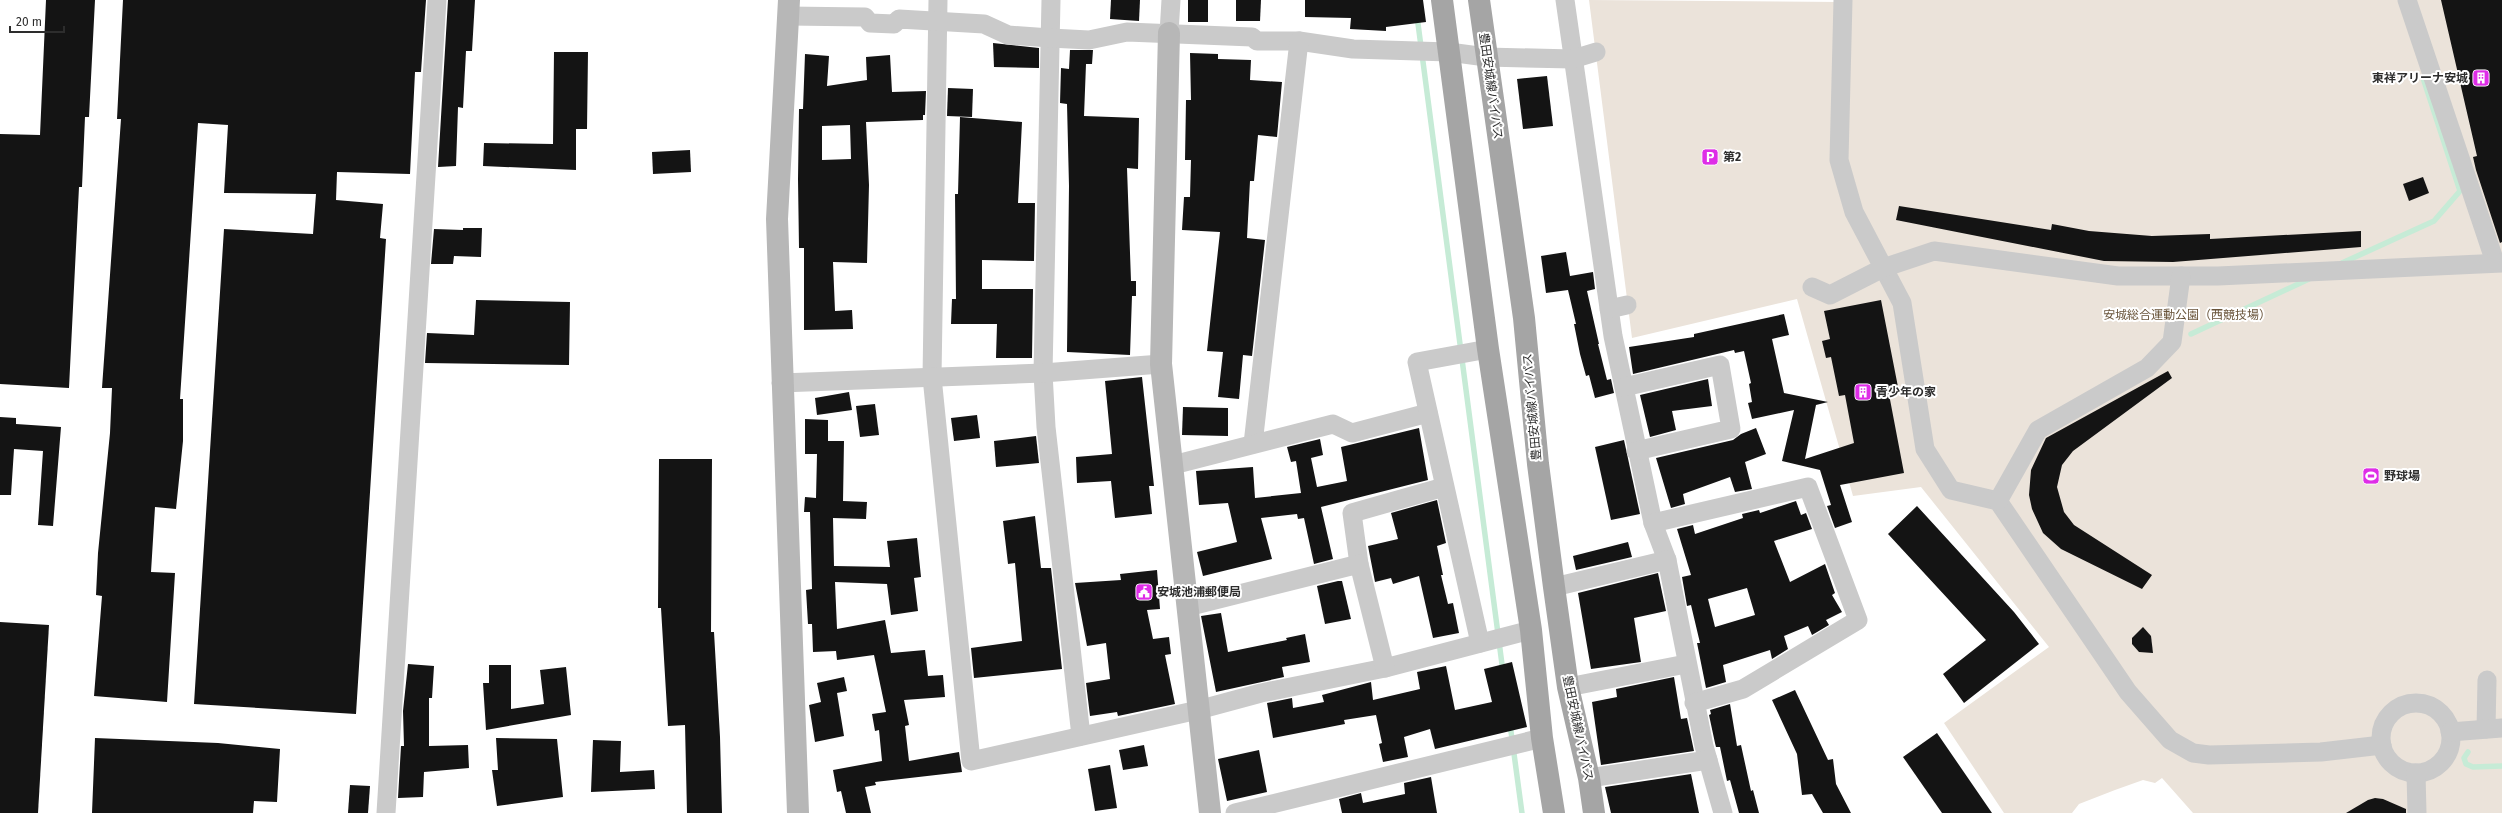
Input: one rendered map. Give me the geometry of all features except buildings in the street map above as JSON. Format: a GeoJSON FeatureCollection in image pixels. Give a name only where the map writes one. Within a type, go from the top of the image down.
{"type":"FeatureCollection","features":[{"type":"Feature","properties":{"kind":"main road"},"geometry":{"type":"LineString","coordinates":[[1442,0],[1488,349],[1531,630],[1542,738],[1554,813]]}},
{"type":"Feature","properties":{"kind":"main road","name":"豊田安城線バイパス"},"geometry":{"type":"LineString","coordinates":[[1479,0],[1524,318],[1538,464],[1568,687],[1589,778],[1594,813]]}},
{"type":"Feature","properties":{"kind":"street"},"geometry":{"type":"LineString","coordinates":[[386,813],[438,0]]}},
{"type":"Feature","properties":{"kind":"street"},"geometry":{"type":"LineString","coordinates":[[938,0],[932,377],[971,761],[1198,710],[1261,693],[1385,668],[1531,630]]}},
{"type":"Feature","properties":{"kind":"street"},"geometry":{"type":"LineString","coordinates":[[1051,0],[1043,373],[1046,428],[1081,736]]}},
{"type":"Feature","properties":{"kind":"street"},"geometry":{"type":"LineString","coordinates":[[1171,0],[1161,364],[1210,813]]}},
{"type":"Feature","properties":{"kind":"street"},"geometry":{"type":"LineString","coordinates":[[1565,0],[1609,309],[1636,451],[1653,523],[1667,560],[1694,703],[1723,813]]}},
{"type":"Feature","properties":{"kind":"street"},"geometry":{"type":"LineString","coordinates":[[1843,0],[1839,160],[1854,212],[1902,303],[1925,449],[1951,490],[1998,501],[2128,692],[2170,740],[2180,747],[2193,753],[2209,755],[2321,752],[2382,745]]}},
{"type":"Feature","properties":{"kind":"street"},"geometry":{"type":"LineString","coordinates":[[1812,287],[1830,295],[1883,268],[1934,251],[2118,276],[2181,276],[2498,263],[2408,0]]}},
{"type":"Feature","properties":{"kind":"street"},"geometry":{"type":"LineString","coordinates":[[798,813],[781,383],[777,219],[788,8],[865,17],[870,22],[894,24],[899,19],[984,24],[1008,35],[1050,38],[1089,40],[1127,32],[1169,33],[1252,37],[1257,42],[1298,41],[1353,49],[1449,52],[1486,57],[1573,59],[1596,52]]}},
{"type":"Feature","properties":{"kind":"street"},"geometry":{"type":"LineString","coordinates":[[1253,444],[1298,41]]}},
{"type":"Feature","properties":{"kind":"street"},"geometry":{"type":"LineString","coordinates":[[1998,501],[2038,430],[2147,368],[2172,342],[2181,276]]}},
{"type":"Feature","properties":{"kind":"street"},"geometry":{"type":"LineString","coordinates":[[1609,309],[1628,305]]}},
{"type":"Feature","properties":{"kind":"street"},"geometry":{"type":"LineString","coordinates":[[1480,643],[1417,362],[1488,349]]}},
{"type":"Feature","properties":{"kind":"street"},"geometry":{"type":"LineString","coordinates":[[781,383],[1043,373],[1161,364]]}},
{"type":"Feature","properties":{"kind":"street"},"geometry":{"type":"LineString","coordinates":[[1624,388],[1720,365],[1731,429],[1636,451]]}},
{"type":"Feature","properties":{"kind":"street"},"geometry":{"type":"LineString","coordinates":[[1173,465],[1333,424],[1352,433],[1428,413]]}},
{"type":"Feature","properties":{"kind":"street"},"geometry":{"type":"LineString","coordinates":[[1385,668],[1359,564],[1352,513],[1444,487]]}},
{"type":"Feature","properties":{"kind":"street"},"geometry":{"type":"LineString","coordinates":[[1653,523],[1808,487],[1858,620],[1743,689],[1694,703]]}},
{"type":"Feature","properties":{"kind":"street"},"geometry":{"type":"LineString","coordinates":[[1554,587],[1667,560]]}},
{"type":"Feature","properties":{"kind":"street"},"geometry":{"type":"LineString","coordinates":[[1187,607],[1359,564]]}},
{"type":"Feature","properties":{"kind":"street"},"geometry":{"type":"LineString","coordinates":[[1568,687],[1686,664]]}},
{"type":"Feature","properties":{"kind":"street"},"geometry":{"type":"LineString","coordinates":[[2450,732],[2494,729],[2487,680]]}},
{"type":"Feature","properties":{"kind":"street"},"geometry":{"type":"LineString","coordinates":[[2418,703],[2429,706],[2438,711],[2446,720],[2450,732],[2450,744],[2447,755],[2440,764],[2429,771],[2416,773],[2406,772],[2395,767],[2388,759],[2382,745],[2383,727],[2388,717],[2396,709],[2407,705],[2418,703]]}},
{"type":"Feature","properties":{"kind":"street"},"geometry":{"type":"LineString","coordinates":[[1235,813],[1542,738]]}},
{"type":"Feature","properties":{"kind":"street"},"geometry":{"type":"LineString","coordinates":[[1589,778],[1708,760]]}},
{"type":"Feature","properties":{"kind":"street"},"geometry":{"type":"LineString","coordinates":[[2416,773],[2417,813]]}},
{"type":"Feature","properties":{"kind":"green space","name":"安城総合運動公園（西競技場）"},"geometry":{"type":"Polygon","coordinates":[[[1589,0],[1838,2],[1838,0],[2502,0],[2502,813],[2193,813],[2162,778],[2155,783],[2143,780],[2079,804],[2072,813],[2004,813],[1944,723],[2049,647],[1921,487],[1853,496],[1797,299],[1632,338],[1589,0]]]}},
{"type":"Feature","properties":{"kind":"waterway"},"geometry":{"type":"LineString","coordinates":[[1417,16],[1503,672]]}},
{"type":"Feature","properties":{"kind":"waterway"},"geometry":{"type":"LineString","coordinates":[[2342,263],[2434,221],[2460,191],[2423,78]]}},
{"type":"Feature","properties":{"kind":"waterway"},"geometry":{"type":"LineString","coordinates":[[2191,334],[2309,279]]}},
{"type":"Feature","properties":{"kind":"waterway"},"geometry":{"type":"LineString","coordinates":[[1510,724],[1522,813]]}},
{"type":"Feature","properties":{"kind":"waterway"},"geometry":{"type":"LineString","coordinates":[[2468,752],[2464,758],[2466,764],[2473,767],[2502,766]]}},
{"type":"Feature","properties":{"kind":"place","name":"東祥アリーナ安城"},"geometry":{"type":"Point","coordinates":[2481,78]}},
{"type":"Feature","properties":{"kind":"place","name":"第2"},"geometry":{"type":"Point","coordinates":[1710,157]}},
{"type":"Feature","properties":{"kind":"place","name":"青少年の家"},"geometry":{"type":"Point","coordinates":[1863,392]}},
{"type":"Feature","properties":{"kind":"place","name":"野球場"},"geometry":{"type":"Point","coordinates":[2371,476]}},
{"type":"Feature","properties":{"kind":"place","name":"安城池浦郵便局"},"geometry":{"type":"Point","coordinates":[1144,592]}}]}
